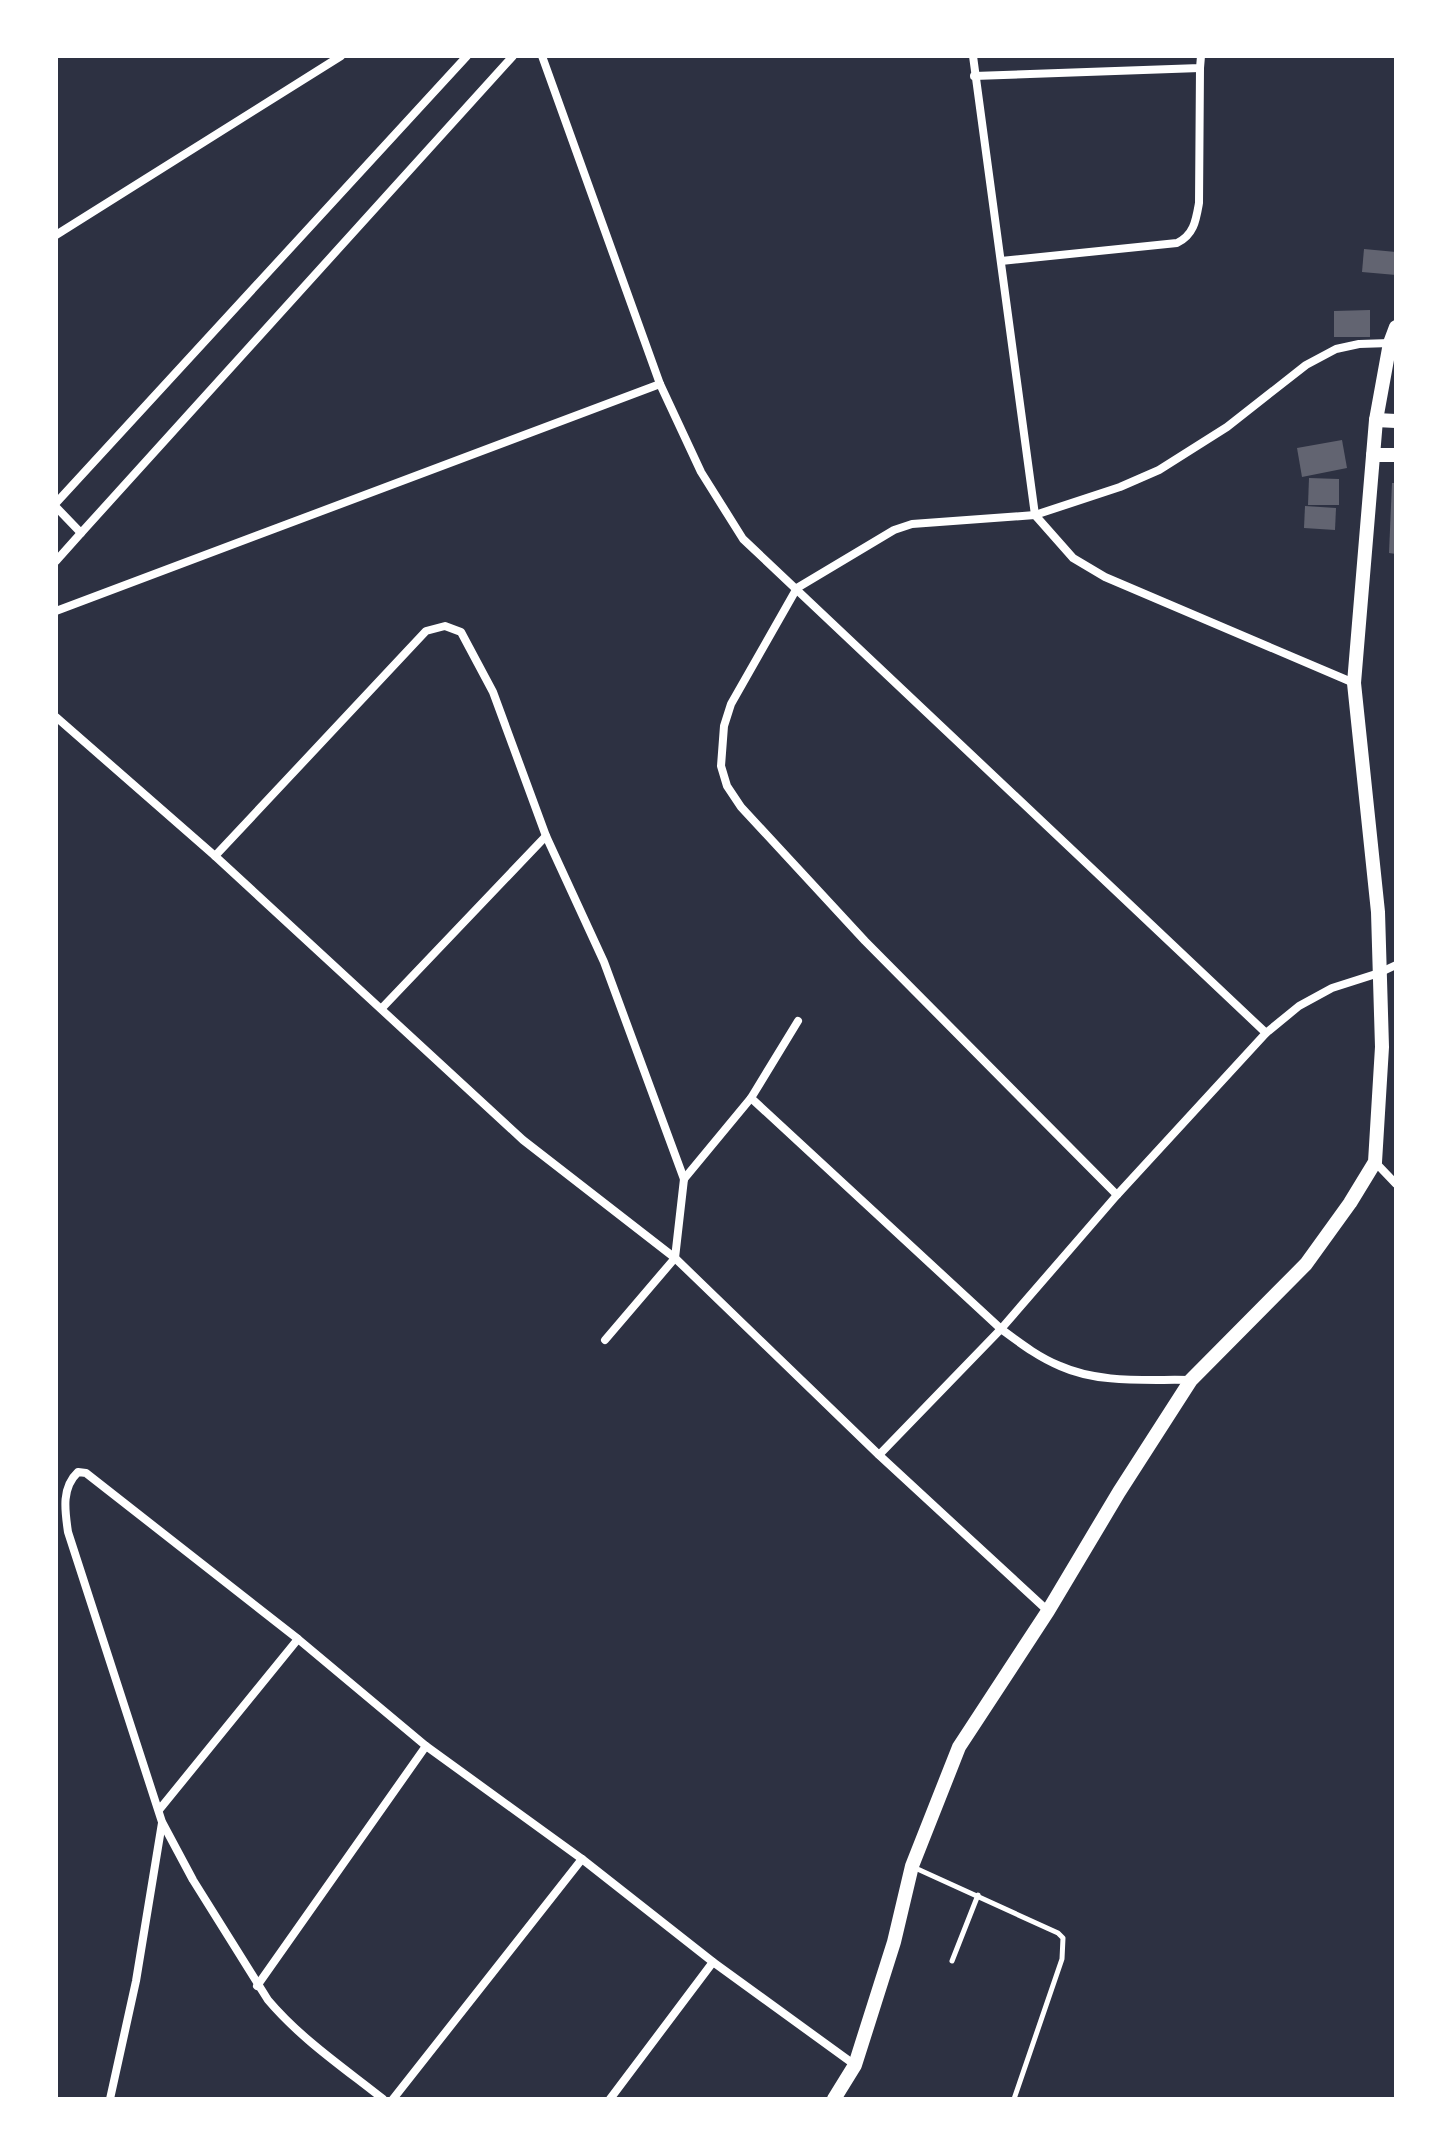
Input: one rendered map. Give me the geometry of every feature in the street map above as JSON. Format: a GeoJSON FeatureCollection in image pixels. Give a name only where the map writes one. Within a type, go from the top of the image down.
{"type":"FeatureCollection","features":[{"type":"Feature","properties":{"kind":"street"},"geometry":{"type":"LineString","coordinates":[[56,235],[341,56]]}},
{"type":"Feature","properties":{"kind":"street"},"geometry":{"type":"LineString","coordinates":[[81,533],[56,505],[467,56]]}},
{"type":"Feature","properties":{"kind":"street"},"geometry":{"type":"LineString","coordinates":[[56,561],[513,56]]}},
{"type":"Feature","properties":{"kind":"street"},"geometry":{"type":"LineString","coordinates":[[542,56],[660,384],[701,472],[743,539],[1266,1033]]}},
{"type":"Feature","properties":{"kind":"street"},"geometry":{"type":"LineString","coordinates":[[973,56],[1035,515],[1073,558],[1105,577],[1354,683]]}},
{"type":"Feature","properties":{"kind":"street"},"geometry":{"type":"LineString","coordinates":[[1001,261],[1177,243],[1188,235],[1196,222],[1199,203],[1201,56]]}},
{"type":"Feature","properties":{"kind":"street"},"geometry":{"type":"LineString","coordinates":[[974,76],[1200,68]]}},
{"type":"Feature","properties":{"kind":"street"},"geometry":{"type":"LineString","coordinates":[[834,2099],[855,2065],[894,1942],[912,1866],[959,1747],[1048,1611],[1191,1380],[1306,1264],[1375,1162],[1382,1047],[1378,912],[1354,683],[1376,420],[1390,343],[1396,327]]}},
{"type":"Feature","properties":{"kind":"street"},"geometry":{"type":"LineString","coordinates":[[1117,1195],[865,941],[741,807],[727,786],[721,766],[724,726],[731,704],[797,588],[894,530],[912,524],[1035,515],[1120,487],[1159,470],[1227,427],[1306,365],[1336,349],[1359,344],[1390,343]]}},
{"type":"Feature","properties":{"kind":"street"},"geometry":{"type":"LineString","coordinates":[[56,611],[660,384]]}},
{"type":"Feature","properties":{"kind":"street"},"geometry":{"type":"LineString","coordinates":[[1376,420],[1396,421]]}},
{"type":"Feature","properties":{"kind":"street"},"geometry":{"type":"LineString","coordinates":[[1373,455],[1396,455]]}},
{"type":"Feature","properties":{"kind":"street"},"geometry":{"type":"LineString","coordinates":[[215,856],[426,631],[445,626],[461,632],[493,692],[546,836],[604,962],[684,1179],[675,1258],[605,1340]]}},
{"type":"Feature","properties":{"kind":"street"},"geometry":{"type":"LineString","coordinates":[[56,717],[215,856],[523,1140],[675,1258],[879,1455],[1048,1611]]}},
{"type":"Feature","properties":{"kind":"street"},"geometry":{"type":"LineString","coordinates":[[382,1008],[546,836]]}},
{"type":"Feature","properties":{"kind":"street"},"geometry":{"type":"LineString","coordinates":[[879,1455],[1001,1329],[1117,1195],[1266,1033],[1299,1006],[1332,988],[1396,965]]}},
{"type":"Feature","properties":{"kind":"street"},"geometry":{"type":"LineString","coordinates":[[684,1179],[751,1098],[798,1021]]}},
{"type":"Feature","properties":{"kind":"street"},"geometry":{"type":"LineString","coordinates":[[751,1098],[1001,1329],[1035,1354],[1082,1374],[1191,1380]]}},
{"type":"Feature","properties":{"kind":"street"},"geometry":{"type":"LineString","coordinates":[[1375,1162],[1396,1184]]}},
{"type":"Feature","properties":{"kind":"street"},"geometry":{"type":"LineString","coordinates":[[383,2099],[283,2018],[257,1986],[162,1822],[68,1532],[65,1513],[68,1485],[78,1472],[86,1473],[298,1639],[426,1746],[582,1859],[713,1962],[855,2065]]}},
{"type":"Feature","properties":{"kind":"street"},"geometry":{"type":"LineString","coordinates":[[159,1810],[298,1639]]}},
{"type":"Feature","properties":{"kind":"street"},"geometry":{"type":"LineString","coordinates":[[257,1986],[426,1746]]}},
{"type":"Feature","properties":{"kind":"street"},"geometry":{"type":"LineString","coordinates":[[110,2099],[136,1981],[162,1822]]}},
{"type":"Feature","properties":{"kind":"street"},"geometry":{"type":"LineString","coordinates":[[393,2099],[582,1859]]}},
{"type":"Feature","properties":{"kind":"street"},"geometry":{"type":"LineString","coordinates":[[610,2099],[713,1962]]}},
{"type":"Feature","properties":{"kind":"lane"},"geometry":{"type":"LineString","coordinates":[[912,1866],[1058,1933],[1064,1942],[1062,1959],[1040,2029],[1014,2099]]}},
{"type":"Feature","properties":{"kind":"lane"},"geometry":{"type":"LineString","coordinates":[[952,1961],[978,1895]]}},
{"type":"Feature","properties":{"kind":"building"},"geometry":{"type":"Polygon","coordinates":[[[1364,249],[1396,252],[1396,275],[1362,272],[1364,249]]]}},
{"type":"Feature","properties":{"kind":"building"},"geometry":{"type":"Polygon","coordinates":[[[1370,310],[1370,337],[1334,337],[1334,311],[1370,310]]]}},
{"type":"Feature","properties":{"kind":"building"},"geometry":{"type":"Polygon","coordinates":[[[1342,440],[1347,468],[1302,477],[1297,448],[1342,440]]]}},
{"type":"Feature","properties":{"kind":"building"},"geometry":{"type":"Polygon","coordinates":[[[1309,478],[1339,479],[1339,505],[1308,505],[1309,478]]]}},
{"type":"Feature","properties":{"kind":"building"},"geometry":{"type":"Polygon","coordinates":[[[1392,483],[1396,483],[1396,554],[1389,553],[1392,483]]]}},
{"type":"Feature","properties":{"kind":"building"},"geometry":{"type":"Polygon","coordinates":[[[1305,506],[1336,508],[1335,530],[1304,528],[1305,506]]]}}]}
